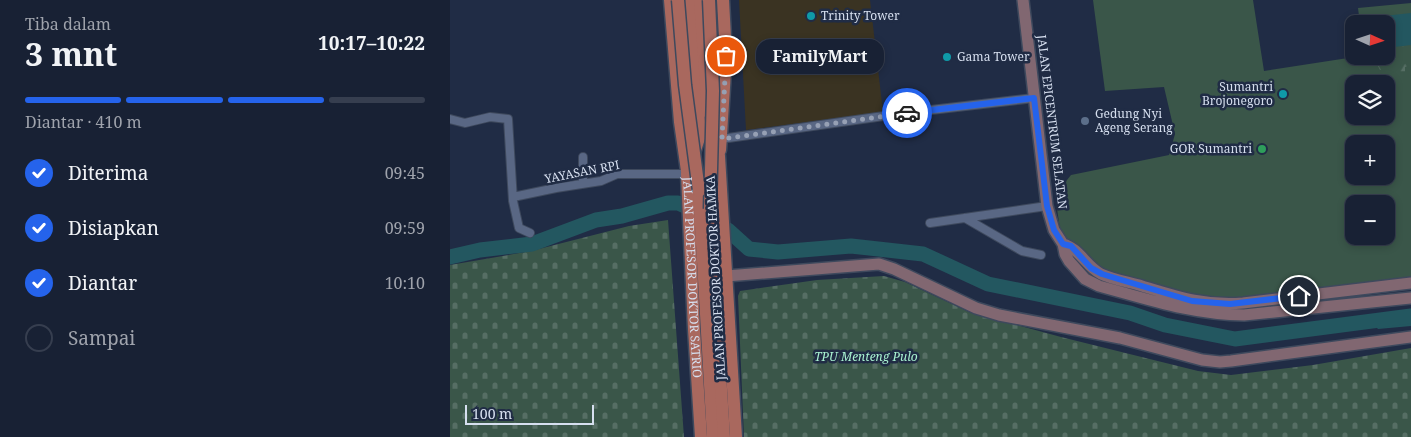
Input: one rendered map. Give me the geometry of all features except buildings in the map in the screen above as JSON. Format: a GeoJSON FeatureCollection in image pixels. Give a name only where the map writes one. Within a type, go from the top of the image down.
{"type":"FeatureCollection","features":[{"type":"Feature","properties":{"kind":"main road"},"geometry":{"type":"LineString","coordinates":[[670,0],[680,122],[687,174]]}},
{"type":"Feature","properties":{"kind":"main road","name":"JALAN PROFESOR DOKTOR HAMKA"},"geometry":{"type":"LineString","coordinates":[[678,0],[685,85],[698,191],[712,437]]}},
{"type":"Feature","properties":{"kind":"main road","name":"JALAN PROFESOR DOKTOR SATRIO"},"geometry":{"type":"LineString","coordinates":[[690,0],[700,135],[687,174],[701,437]]}},
{"type":"Feature","properties":{"kind":"main road"},"geometry":{"type":"LineString","coordinates":[[700,0],[708,115],[719,156],[736,437]]}},
{"type":"Feature","properties":{"kind":"main road","name":"JALAN PROFESOR DOKTOR HAMKA"},"geometry":{"type":"LineString","coordinates":[[709,0],[713,91],[710,209],[724,437]]}},
{"type":"Feature","properties":{"kind":"main road"},"geometry":{"type":"LineString","coordinates":[[719,156],[722,139],[726,56],[723,0]]}},
{"type":"Feature","properties":{"kind":"street","name":"JALAN EPICENTRUM SELATAN"},"geometry":{"type":"LineString","coordinates":[[1023,0],[1047,206],[1054,230],[1063,244],[1065,254],[1074,258],[1086,279],[1099,286],[1176,302]]}},
{"type":"Feature","properties":{"kind":"street"},"geometry":{"type":"LineString","coordinates":[[722,139],[905,113],[1034,98]]}},
{"type":"Feature","properties":{"kind":"street"},"geometry":{"type":"LineString","coordinates":[[450,119],[465,123],[490,118],[508,118],[513,197],[519,228],[530,233]]}},
{"type":"Feature","properties":{"kind":"street"},"geometry":{"type":"LineString","coordinates":[[583,156],[583,183]]}},
{"type":"Feature","properties":{"kind":"street","name":"YAYASAN RPI"},"geometry":{"type":"LineString","coordinates":[[513,197],[601,181],[617,174],[687,174]]}},
{"type":"Feature","properties":{"kind":"street"},"geometry":{"type":"LineString","coordinates":[[930,224],[1047,206]]}},
{"type":"Feature","properties":{"kind":"street"},"geometry":{"type":"LineString","coordinates":[[965,218],[1022,251],[1041,255]]}},
{"type":"Feature","properties":{"kind":"street"},"geometry":{"type":"LineString","coordinates":[[726,276],[879,264],[894,269],[985,311],[1120,338],[1211,362],[1411,337]]}},
{"type":"Feature","properties":{"kind":"street"},"geometry":{"type":"LineString","coordinates":[[1176,302],[1192,301],[1230,304],[1411,283]]}},
{"type":"Feature","properties":{"kind":"street"},"geometry":{"type":"LineString","coordinates":[[1176,302],[1206,314],[1244,315],[1411,298]]}},
{"type":"Feature","properties":{"kind":"shaded area"},"geometry":{"type":"Polygon","coordinates":[[[739,0],[870,0],[883,112],[746,130],[739,0]]]}},
{"type":"Feature","properties":{"kind":"shaded area"},"geometry":{"type":"Polygon","coordinates":[[[1411,13],[1411,45],[1395,47],[1395,15],[1393,15],[1411,13]]]}},
{"type":"Feature","properties":{"kind":"shaded area"},"geometry":{"type":"Polygon","coordinates":[[[1411,313],[1411,326],[1378,329],[1368,318],[1411,313]]]}},
{"type":"Feature","properties":{"kind":"green space","name":"GOR Sumantri"},"geometry":{"type":"Polygon","coordinates":[[[1093,0],[1253,0],[1264,71],[1345,58],[1345,65],[1395,65],[1395,15],[1359,15],[1358,8],[1411,3],[1411,286],[1228,308],[1103,281],[1083,263],[1060,229],[1055,195],[1071,175],[1169,155],[1175,134],[1164,87],[1105,91],[1093,0]]]}},
{"type":"Feature","properties":{"kind":"green space"},"geometry":{"type":"Polygon","coordinates":[[[1403,46],[1407,49],[1411,47],[1411,65],[1405,67],[1405,75],[1393,75],[1393,72],[1389,72],[1386,69],[1388,67],[1380,70],[1378,65],[1395,65],[1396,51],[1403,46]]]}},
{"type":"Feature","properties":{"kind":"green space"},"geometry":{"type":"Polygon","coordinates":[[[668,220],[684,437],[450,437],[450,265],[531,251],[629,226],[668,220]]]}},
{"type":"Feature","properties":{"kind":"green space","name":"TPU Menteng Pulo"},"geometry":{"type":"Polygon","coordinates":[[[884,276],[905,282],[969,312],[1198,371],[1231,375],[1313,365],[1411,348],[1411,437],[744,437],[738,296],[740,291],[817,280],[884,276]]]}},
{"type":"Feature","properties":{"kind":"waterway"},"geometry":{"type":"LineString","coordinates":[[450,257],[480,250],[532,244],[596,220],[622,216],[668,203],[678,203],[687,207]]}},
{"type":"Feature","properties":{"kind":"waterway"},"geometry":{"type":"LineString","coordinates":[[728,230],[749,249],[778,252],[851,246],[923,254],[988,284],[1130,313],[1165,325],[1235,339],[1411,316]]}},
{"type":"Feature","properties":{"kind":"way so far"},"geometry":{"type":"LineString","coordinates":[[726,56],[722,139],[907,113]]}},
{"type":"Feature","properties":{"kind":"place","name":"Trinity Tower"},"geometry":{"type":"Point","coordinates":[811,16]}},
{"type":"Feature","properties":{"kind":"place","name":"FamilyMart"},"geometry":{"type":"Point","coordinates":[726,56]}},
{"type":"Feature","properties":{"kind":"place","name":"Gama Tower"},"geometry":{"type":"Point","coordinates":[947,57]}},
{"type":"Feature","properties":{"kind":"place","name":"Sumantri Brojonegoro"},"geometry":{"type":"Point","coordinates":[1283,94]}},
{"type":"Feature","properties":{"kind":"place","name":"Gedung Nyi Ageng Serang"},"geometry":{"type":"Point","coordinates":[1085,121]}},
{"type":"Feature","properties":{"kind":"place","name":"GOR Sumantri"},"geometry":{"type":"Point","coordinates":[1262,149]}},
{"type":"Feature","properties":{"kind":"route"},"geometry":{"type":"LineString","coordinates":[[907,113],[1034,98],[1047,206],[1054,230],[1063,244],[1071,246],[1091,268],[1102,274],[1192,301],[1230,304],[1299,296]]}}]}
